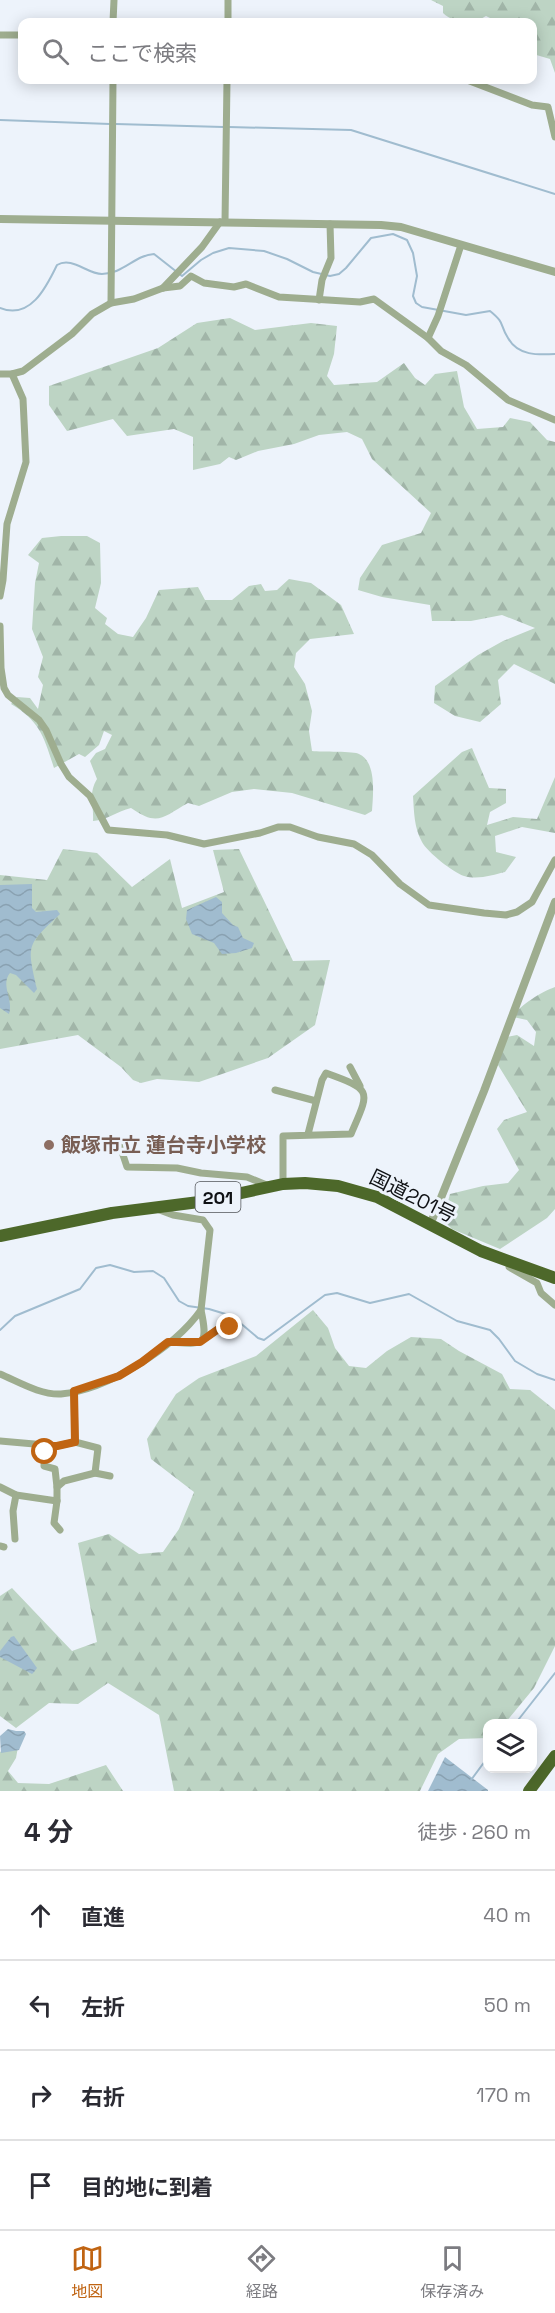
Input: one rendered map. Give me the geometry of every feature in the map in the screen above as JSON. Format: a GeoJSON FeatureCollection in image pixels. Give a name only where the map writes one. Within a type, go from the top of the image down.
{"type":"FeatureCollection","features":[{"type":"Feature","properties":{"kind":"highway","name":"国道201号"},"geometry":{"type":"LineString","coordinates":[[0,1236],[112,1213],[199,1202],[269,1186],[324,1184],[377,1197],[481,1251],[555,1278]]}},
{"type":"Feature","properties":{"kind":"highway"},"geometry":{"type":"LineString","coordinates":[[529,1791],[555,1756]]}},
{"type":"Feature","properties":{"kind":"street"},"geometry":{"type":"LineString","coordinates":[[113,18],[114,0]]}},
{"type":"Feature","properties":{"kind":"street"},"geometry":{"type":"LineString","coordinates":[[228,0],[228,18]]}},
{"type":"Feature","properties":{"kind":"street"},"geometry":{"type":"LineString","coordinates":[[0,34],[18,35]]}},
{"type":"Feature","properties":{"kind":"street"},"geometry":{"type":"LineString","coordinates":[[111,303],[112,84]]}},
{"type":"Feature","properties":{"kind":"street"},"geometry":{"type":"LineString","coordinates":[[163,288],[223,222],[227,84]]}},
{"type":"Feature","properties":{"kind":"street"},"geometry":{"type":"LineString","coordinates":[[476,84],[532,105],[548,107],[555,137]]}},
{"type":"Feature","properties":{"kind":"street"},"geometry":{"type":"LineString","coordinates":[[0,219],[381,225],[401,228],[555,273]]}},
{"type":"Feature","properties":{"kind":"street"},"geometry":{"type":"LineString","coordinates":[[319,300],[322,280],[331,258],[330,224]]}},
{"type":"Feature","properties":{"kind":"street"},"geometry":{"type":"LineString","coordinates":[[428,338],[438,316],[461,246]]}},
{"type":"Feature","properties":{"kind":"street"},"geometry":{"type":"LineString","coordinates":[[0,374],[23,371],[36,363],[72,334],[92,314],[111,303],[134,299],[163,288],[180,286],[191,276],[204,283],[234,287],[246,284],[279,297],[360,302],[374,299],[428,338],[441,351],[466,365],[508,400],[555,420]]}},
{"type":"Feature","properties":{"kind":"street"},"geometry":{"type":"LineString","coordinates":[[0,596],[7,524],[26,462],[23,399],[12,374]]}},
{"type":"Feature","properties":{"kind":"street"},"geometry":{"type":"LineString","coordinates":[[0,626],[4,688],[8,695],[39,720],[69,777],[90,796],[108,830],[167,835],[204,844],[260,833],[278,827],[290,827],[318,837],[354,843],[372,855],[400,884],[429,905],[506,915],[517,912],[532,902],[555,860]]}},
{"type":"Feature","properties":{"kind":"street"},"geometry":{"type":"LineString","coordinates":[[430,1225],[555,902]]}},
{"type":"Feature","properties":{"kind":"street"},"geometry":{"type":"LineString","coordinates":[[283,1184],[283,1136],[351,1134],[366,1099],[350,1067]]}},
{"type":"Feature","properties":{"kind":"street"},"geometry":{"type":"LineString","coordinates":[[308,1134],[322,1080],[326,1073],[361,1088]]}},
{"type":"Feature","properties":{"kind":"street"},"geometry":{"type":"LineString","coordinates":[[275,1090],[316,1101]]}},
{"type":"Feature","properties":{"kind":"street"},"geometry":{"type":"LineString","coordinates":[[120,1146],[126,1167],[177,1168],[201,1173],[247,1177],[269,1186]]}},
{"type":"Feature","properties":{"kind":"street"},"geometry":{"type":"LineString","coordinates":[[154,1208],[173,1215],[203,1220],[210,1230],[201,1310],[205,1338]]}},
{"type":"Feature","properties":{"kind":"street"},"geometry":{"type":"LineString","coordinates":[[510,1261],[509,1267],[537,1283],[541,1293],[555,1305]]}},
{"type":"Feature","properties":{"kind":"street"},"geometry":{"type":"LineString","coordinates":[[0,1374],[45,1392],[60,1394],[74,1391],[119,1376],[142,1362],[194,1320],[201,1310]]}},
{"type":"Feature","properties":{"kind":"street"},"geometry":{"type":"LineString","coordinates":[[168,1342],[200,1342],[217,1330],[230,1327]]}},
{"type":"Feature","properties":{"kind":"street"},"geometry":{"type":"LineString","coordinates":[[74,1391],[75,1442]]}},
{"type":"Feature","properties":{"kind":"street"},"geometry":{"type":"LineString","coordinates":[[0,1441],[45,1446],[75,1442],[98,1448],[95,1473]]}},
{"type":"Feature","properties":{"kind":"street"},"geometry":{"type":"LineString","coordinates":[[45,1446],[44,1466],[55,1469],[57,1501],[54,1522],[60,1530]]}},
{"type":"Feature","properties":{"kind":"street"},"geometry":{"type":"LineString","coordinates":[[57,1487],[64,1481],[95,1473],[110,1476]]}},
{"type":"Feature","properties":{"kind":"street"},"geometry":{"type":"LineString","coordinates":[[0,1487],[16,1495],[57,1501]]}},
{"type":"Feature","properties":{"kind":"street"},"geometry":{"type":"LineString","coordinates":[[15,1539],[13,1512],[16,1495]]}},
{"type":"Feature","properties":{"kind":"green space"},"geometry":{"type":"Polygon","coordinates":[[[431,0],[555,0],[555,73],[550,59],[537,55],[537,18],[490,18],[486,16],[483,18],[450,18],[443,13],[443,6],[431,0]]]}},
{"type":"Feature","properties":{"kind":"green space"},"geometry":{"type":"Polygon","coordinates":[[[230,318],[255,330],[311,323],[337,326],[334,354],[327,376],[334,385],[377,382],[404,363],[415,378],[425,385],[435,374],[457,371],[464,407],[477,429],[503,427],[510,418],[530,422],[547,440],[555,442],[555,684],[514,664],[498,680],[501,704],[480,722],[455,716],[434,703],[435,686],[478,655],[503,641],[535,628],[502,615],[471,621],[432,621],[430,605],[382,597],[358,590],[360,578],[382,545],[421,533],[431,513],[372,459],[362,439],[347,432],[319,435],[294,444],[258,451],[236,460],[229,457],[220,464],[193,470],[193,437],[174,429],[127,436],[113,419],[67,431],[49,405],[49,386],[158,348],[197,323],[230,318]]]}},
{"type":"Feature","properties":{"kind":"green space"},"geometry":{"type":"Polygon","coordinates":[[[87,536],[100,543],[101,583],[95,608],[107,618],[105,624],[118,634],[133,637],[146,618],[159,590],[198,587],[205,600],[232,600],[249,586],[261,584],[265,591],[277,590],[289,579],[311,583],[341,605],[354,634],[310,639],[296,653],[294,667],[305,684],[312,711],[309,731],[312,751],[356,753],[365,758],[373,780],[372,811],[365,815],[292,793],[254,789],[232,792],[199,806],[188,803],[160,818],[148,817],[131,808],[93,821],[92,794],[97,779],[90,761],[96,753],[105,749],[112,735],[104,731],[99,745],[85,757],[79,754],[54,768],[40,731],[29,717],[11,704],[17,697],[30,698],[38,709],[43,685],[38,677],[43,657],[32,629],[35,583],[39,563],[28,555],[42,538],[87,536]]]}},
{"type":"Feature","properties":{"kind":"green space"},"geometry":{"type":"Polygon","coordinates":[[[472,748],[489,788],[506,789],[506,803],[490,812],[487,825],[513,817],[537,819],[555,777],[555,833],[522,827],[495,836],[496,852],[516,857],[505,872],[490,876],[464,876],[441,862],[425,846],[419,837],[416,825],[413,796],[462,752],[472,748]]]}},
{"type":"Feature","properties":{"kind":"green space"},"geometry":{"type":"Polygon","coordinates":[[[63,849],[97,853],[132,887],[170,859],[182,908],[224,892],[213,850],[239,849],[293,961],[330,960],[315,1025],[268,1058],[199,1082],[157,1079],[141,1083],[133,1080],[121,1067],[78,1035],[0,1049],[0,875],[47,880],[63,849]]]}},
{"type":"Feature","properties":{"kind":"green space"},"geometry":{"type":"Polygon","coordinates":[[[555,987],[555,1209],[547,1218],[500,1249],[452,1229],[443,1220],[450,1194],[508,1183],[519,1170],[497,1129],[504,1120],[527,1112],[498,1065],[502,1038],[517,1035],[534,1046],[536,1032],[527,1020],[513,1017],[531,999],[555,987]]]}},
{"type":"Feature","properties":{"kind":"green space"},"geometry":{"type":"Polygon","coordinates":[[[313,1310],[328,1328],[335,1348],[349,1366],[366,1368],[387,1351],[411,1337],[441,1339],[502,1374],[510,1389],[530,1390],[555,1410],[555,1646],[534,1688],[508,1719],[483,1719],[483,1738],[459,1739],[438,1754],[420,1791],[174,1791],[159,1715],[108,1683],[78,1704],[49,1703],[16,1728],[0,1716],[0,1596],[12,1588],[72,1651],[97,1642],[78,1543],[109,1534],[139,1554],[163,1552],[179,1529],[194,1492],[151,1459],[147,1439],[176,1394],[199,1378],[256,1356],[313,1310]]]}},
{"type":"Feature","properties":{"kind":"green space"},"geometry":{"type":"Polygon","coordinates":[[[18,1747],[16,1758],[8,1771],[18,1783],[49,1784],[106,1765],[123,1791],[0,1791],[0,1752],[6,1748],[18,1747]]]}},
{"type":"Feature","properties":{"kind":"water"},"geometry":{"type":"Polygon","coordinates":[[[32,884],[32,908],[36,912],[57,910],[60,914],[35,940],[32,947],[32,963],[37,989],[34,993],[16,975],[10,973],[7,978],[9,1014],[0,1008],[0,885],[32,884]]]}},
{"type":"Feature","properties":{"kind":"water"},"geometry":{"type":"Polygon","coordinates":[[[216,897],[222,902],[222,913],[238,927],[243,938],[254,943],[252,948],[222,954],[214,943],[192,934],[186,919],[187,910],[216,897]]]}},
{"type":"Feature","properties":{"kind":"water"},"geometry":{"type":"Polygon","coordinates":[[[14,1636],[37,1668],[32,1674],[0,1657],[0,1651],[14,1636]]]}},
{"type":"Feature","properties":{"kind":"water"},"geometry":{"type":"Polygon","coordinates":[[[8,1729],[24,1731],[26,1734],[19,1750],[1,1753],[0,1736],[8,1729]]]}},
{"type":"Feature","properties":{"kind":"water"},"geometry":{"type":"Polygon","coordinates":[[[445,1757],[488,1790],[488,1791],[428,1791],[445,1757]]]}},
{"type":"Feature","properties":{"kind":"waterway"},"geometry":{"type":"LineString","coordinates":[[0,120],[110,124]]}},
{"type":"Feature","properties":{"kind":"waterway"},"geometry":{"type":"LineString","coordinates":[[116,124],[223,127]]}},
{"type":"Feature","properties":{"kind":"waterway"},"geometry":{"type":"LineString","coordinates":[[229,127],[351,130],[555,194]]}},
{"type":"Feature","properties":{"kind":"waterway"},"geometry":{"type":"LineString","coordinates":[[0,308],[11,311],[28,306],[42,292],[57,265],[63,263],[74,264],[102,274],[116,271],[147,255],[154,254],[182,276],[201,260],[229,248],[264,251],[313,272],[330,276],[339,274],[346,268],[371,238],[393,234],[407,240],[413,253],[417,276],[413,296],[416,303],[422,307],[466,315],[490,311],[517,348],[535,354],[555,354]]}},
{"type":"Feature","properties":{"kind":"waterway"},"geometry":{"type":"LineString","coordinates":[[0,1330],[15,1316],[80,1289],[96,1268],[110,1265],[134,1272],[153,1271],[164,1278],[179,1301],[188,1306],[232,1316],[258,1338],[264,1340],[325,1295],[337,1293],[370,1303],[409,1294],[457,1321],[490,1330],[515,1361],[537,1374],[555,1380]]}},
{"type":"Feature","properties":{"kind":"waterway"},"geometry":{"type":"LineString","coordinates":[[519,1719],[555,1673]]}},
{"type":"Feature","properties":{"kind":"waterway"},"geometry":{"type":"LineString","coordinates":[[471,1780],[483,1764]]}},
{"type":"Feature","properties":{"kind":"place","name":"飯塚市立 蓮台寺小学校"},"geometry":{"type":"Point","coordinates":[49,1145]}},
{"type":"Feature","properties":{"kind":"route"},"geometry":{"type":"LineString","coordinates":[[45,1452],[45,1446],[75,1442],[74,1391],[119,1376],[168,1342],[200,1342],[217,1330],[230,1327]]}}]}
